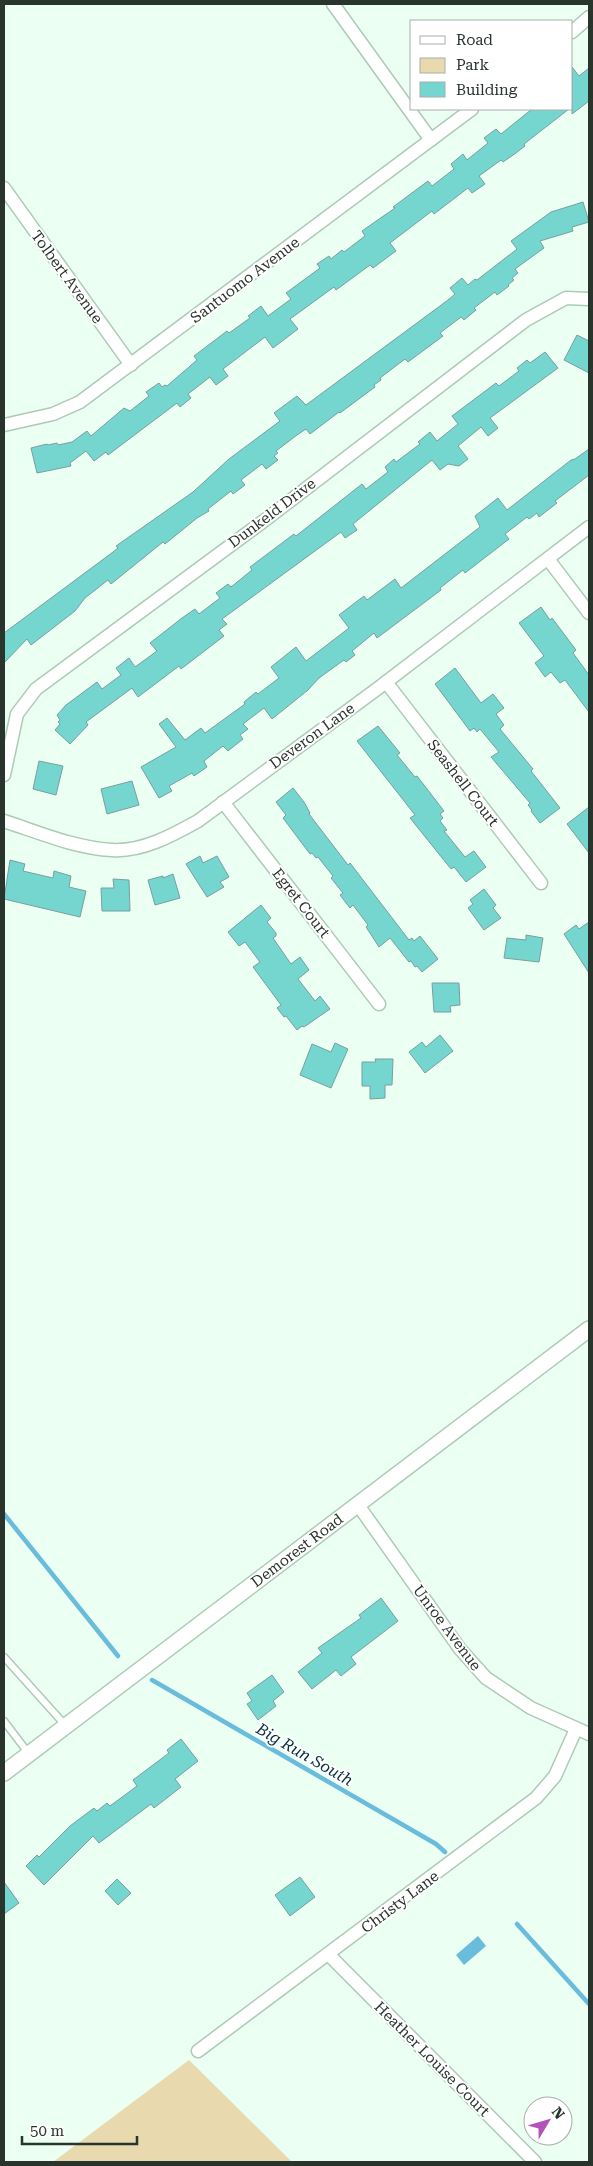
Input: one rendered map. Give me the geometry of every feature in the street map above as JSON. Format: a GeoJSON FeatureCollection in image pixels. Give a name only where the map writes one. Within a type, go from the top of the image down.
{"type":"FeatureCollection","features":[{"type":"Feature","properties":{"kind":"street"},"geometry":{"type":"LineString","coordinates":[[333,4],[431,140]]}},
{"type":"Feature","properties":{"kind":"street"},"geometry":{"type":"LineString","coordinates":[[573,31],[589,17]]}},
{"type":"Feature","properties":{"kind":"street","name":"Santuomo Avenue"},"geometry":{"type":"LineString","coordinates":[[4,425],[53,414],[80,402],[131,366],[471,110]]}},
{"type":"Feature","properties":{"kind":"street","name":"Tolbert Avenue"},"geometry":{"type":"LineString","coordinates":[[4,188],[131,366]]}},
{"type":"Feature","properties":{"kind":"street","name":"Dunkeld Drive"},"geometry":{"type":"LineString","coordinates":[[4,775],[17,714],[36,690],[265,520],[526,320],[566,298],[589,299]]}},
{"type":"Feature","properties":{"kind":"street","name":"Deveron Lane"},"geometry":{"type":"LineString","coordinates":[[4,822],[82,845],[113,850],[142,846],[172,835],[198,821],[386,682],[589,527]]}},
{"type":"Feature","properties":{"kind":"street"},"geometry":{"type":"LineString","coordinates":[[548,559],[589,612]]}},
{"type":"Feature","properties":{"kind":"street","name":"Seashell Court"},"geometry":{"type":"LineString","coordinates":[[386,682],[541,883]]}},
{"type":"Feature","properties":{"kind":"street","name":"Egret Court"},"geometry":{"type":"LineString","coordinates":[[223,802],[379,1004]]}},
{"type":"Feature","properties":{"kind":"street","name":"Demorest Road"},"geometry":{"type":"LineString","coordinates":[[4,1773],[589,1330]]}},
{"type":"Feature","properties":{"kind":"street","name":"Unroe Avenue"},"geometry":{"type":"LineString","coordinates":[[358,1505],[460,1649],[479,1672],[515,1699],[589,1734]]}},
{"type":"Feature","properties":{"kind":"street","name":"Christy Lane"},"geometry":{"type":"LineString","coordinates":[[198,2052],[536,1798],[555,1776],[576,1729]]}},
{"type":"Feature","properties":{"kind":"street","name":"Heather Louise Court"},"geometry":{"type":"LineString","coordinates":[[329,1955],[535,2162]]}},
{"type":"Feature","properties":{"kind":"lane"},"geometry":{"type":"LineString","coordinates":[[4,1657],[6,1665],[66,1726]]}},
{"type":"Feature","properties":{"kind":"lane"},"geometry":{"type":"LineString","coordinates":[[4,1721],[29,1754]]}},
{"type":"Feature","properties":{"kind":"green space"},"geometry":{"type":"Polygon","coordinates":[[[189,2060],[292,2162],[53,2162],[189,2060]]]}},
{"type":"Feature","properties":{"kind":"water"},"geometry":{"type":"Polygon","coordinates":[[[478,1936],[486,1946],[464,1965],[456,1955],[478,1936]]]}},
{"type":"Feature","properties":{"kind":"building"},"geometry":{"type":"Polygon","coordinates":[[[573,68],[579,76],[589,68],[589,101],[572,114],[573,68]]]}},
{"type":"Feature","properties":{"kind":"building"},"geometry":{"type":"Polygon","coordinates":[[[531,110],[568,110],[524,144],[525,146],[516,153],[503,162],[501,160],[479,176],[485,184],[472,193],[468,188],[434,214],[432,211],[390,243],[396,251],[373,268],[370,265],[336,290],[334,287],[290,319],[298,329],[273,348],[265,337],[223,369],[228,376],[216,385],[210,377],[188,394],[191,398],[180,407],[177,403],[108,455],[106,452],[94,461],[86,451],[70,463],[71,466],[37,473],[31,448],[47,444],[57,443],[58,445],[72,442],[87,431],[91,436],[124,408],[130,411],[149,396],[146,392],[159,383],[162,387],[167,386],[197,360],[194,356],[227,331],[229,333],[250,318],[248,316],[261,306],[268,316],[291,299],[286,293],[320,268],[317,264],[329,256],[331,259],[342,250],[344,252],[365,236],[362,231],[395,208],[393,207],[428,181],[432,186],[454,169],[451,164],[463,154],[467,160],[488,143],[484,138],[496,129],[501,134],[531,110]]]}},
{"type":"Feature","properties":{"kind":"building"},"geometry":{"type":"Polygon","coordinates":[[[583,202],[589,222],[572,227],[573,231],[540,241],[544,248],[515,269],[518,273],[512,278],[514,280],[509,286],[497,295],[495,292],[474,308],[476,310],[464,320],[461,317],[440,333],[443,336],[408,362],[405,359],[380,378],[381,380],[374,385],[375,387],[340,413],[310,434],[306,429],[297,435],[276,451],[278,453],[274,456],[278,460],[266,469],[262,464],[241,480],[245,485],[233,494],[231,491],[208,509],[209,511],[197,518],[165,544],[163,542],[111,584],[108,580],[85,598],[75,611],[31,645],[27,639],[4,663],[4,633],[113,552],[118,548],[116,546],[193,492],[229,459],[280,421],[274,413],[297,396],[306,405],[448,300],[455,294],[450,288],[462,278],[468,285],[517,249],[511,241],[551,212],[583,202]]]}},
{"type":"Feature","properties":{"kind":"building"},"geometry":{"type":"Polygon","coordinates":[[[577,335],[589,341],[589,373],[564,360],[577,335]]]}},
{"type":"Feature","properties":{"kind":"building"},"geometry":{"type":"Polygon","coordinates":[[[545,352],[558,368],[490,418],[498,428],[488,436],[481,427],[458,446],[468,459],[459,466],[448,464],[440,470],[432,460],[353,524],[357,530],[345,538],[341,532],[222,619],[227,624],[219,630],[224,636],[181,669],[179,666],[138,697],[132,688],[86,722],[88,725],[70,744],[55,730],[60,724],[57,715],[66,705],[97,682],[102,689],[121,675],[116,668],[129,658],[135,667],[157,651],[150,643],[182,618],[195,609],[199,614],[220,598],[216,593],[228,584],[231,587],[252,570],[250,567],[294,534],[296,536],[362,484],[366,489],[388,472],[385,467],[394,459],[396,462],[420,444],[418,442],[430,432],[437,441],[458,424],[452,416],[496,383],[499,386],[519,371],[517,368],[527,360],[530,363],[545,352]]]}},
{"type":"Feature","properties":{"kind":"building"},"geometry":{"type":"Polygon","coordinates":[[[589,449],[589,475],[555,501],[557,503],[539,517],[537,513],[529,519],[527,517],[505,534],[509,539],[465,573],[463,570],[440,588],[441,590],[377,638],[374,633],[352,651],[355,655],[346,662],[344,660],[319,678],[308,690],[272,719],[264,708],[243,724],[248,729],[240,735],[243,739],[228,751],[223,746],[204,761],[207,767],[194,776],[192,773],[169,786],[172,791],[159,798],[141,767],[176,747],[159,724],[167,718],[185,740],[201,728],[205,733],[245,704],[244,702],[256,692],[258,694],[279,678],[271,667],[296,647],[306,661],[349,628],[339,615],[364,596],[367,600],[395,579],[401,588],[480,527],[475,516],[498,498],[507,510],[571,460],[589,449]]]}},
{"type":"Feature","properties":{"kind":"building"},"geometry":{"type":"Polygon","coordinates":[[[541,607],[550,620],[552,618],[576,650],[573,653],[589,675],[589,712],[565,680],[560,683],[551,672],[545,677],[535,663],[544,656],[519,623],[541,607]]]}},
{"type":"Feature","properties":{"kind":"building"},"geometry":{"type":"Polygon","coordinates":[[[455,668],[481,703],[493,694],[504,708],[496,714],[504,725],[500,729],[533,769],[531,771],[560,808],[540,823],[528,805],[530,803],[491,757],[499,752],[480,729],[477,732],[474,728],[470,731],[435,684],[455,668]]]}},
{"type":"Feature","properties":{"kind":"building"},"geometry":{"type":"Polygon","coordinates":[[[378,726],[400,753],[397,755],[415,777],[417,776],[444,811],[440,814],[443,818],[440,821],[447,830],[444,831],[465,857],[474,851],[486,867],[466,882],[454,867],[451,869],[410,818],[415,815],[357,741],[378,726]]]}},
{"type":"Feature","properties":{"kind":"building"},"geometry":{"type":"Polygon","coordinates":[[[39,761],[63,766],[56,795],[33,789],[39,761]]]}},
{"type":"Feature","properties":{"kind":"building"},"geometry":{"type":"Polygon","coordinates":[[[132,781],[139,805],[107,814],[101,789],[132,781]]]}},
{"type":"Feature","properties":{"kind":"building"},"geometry":{"type":"Polygon","coordinates":[[[293,788],[304,802],[309,814],[348,865],[350,863],[409,940],[412,938],[414,941],[420,936],[438,959],[422,972],[411,961],[409,962],[390,938],[379,947],[366,927],[368,925],[353,905],[350,908],[340,895],[343,893],[331,878],[333,876],[318,857],[316,858],[312,853],[310,854],[283,818],[286,815],[276,802],[293,788]]]}},
{"type":"Feature","properties":{"kind":"building"},"geometry":{"type":"Polygon","coordinates":[[[589,807],[589,853],[567,824],[589,807]]]}},
{"type":"Feature","properties":{"kind":"building"},"geometry":{"type":"Polygon","coordinates":[[[200,856],[203,863],[217,856],[229,877],[220,882],[224,887],[207,897],[186,864],[200,856]]]}},
{"type":"Feature","properties":{"kind":"building"},"geometry":{"type":"Polygon","coordinates":[[[10,860],[25,864],[23,871],[53,878],[54,871],[71,876],[69,887],[86,891],[80,917],[4,899],[10,860]]]}},
{"type":"Feature","properties":{"kind":"building"},"geometry":{"type":"Polygon","coordinates":[[[173,874],[180,898],[155,905],[148,880],[163,876],[163,878],[173,874]]]}},
{"type":"Feature","properties":{"kind":"building"},"geometry":{"type":"Polygon","coordinates":[[[113,879],[129,880],[130,911],[102,911],[101,888],[114,888],[113,879]]]}},
{"type":"Feature","properties":{"kind":"building"},"geometry":{"type":"Polygon","coordinates":[[[484,889],[496,905],[493,908],[501,918],[484,930],[468,908],[473,904],[470,900],[484,889]]]}},
{"type":"Feature","properties":{"kind":"building"},"geometry":{"type":"Polygon","coordinates":[[[261,905],[271,918],[267,922],[276,933],[276,936],[273,938],[291,964],[300,957],[309,970],[298,979],[315,1001],[320,996],[330,1009],[297,1030],[277,1008],[281,1005],[253,967],[260,962],[245,942],[239,946],[228,932],[261,905]]]}},
{"type":"Feature","properties":{"kind":"building"},"geometry":{"type":"Polygon","coordinates":[[[589,922],[589,973],[564,934],[576,925],[579,929],[589,922]]]}},
{"type":"Feature","properties":{"kind":"building"},"geometry":{"type":"Polygon","coordinates":[[[526,935],[543,938],[539,962],[504,958],[507,938],[526,940],[526,935]]]}},
{"type":"Feature","properties":{"kind":"building"},"geometry":{"type":"Polygon","coordinates":[[[432,983],[459,983],[460,1005],[450,1006],[451,1012],[434,1012],[432,983]]]}},
{"type":"Feature","properties":{"kind":"building"},"geometry":{"type":"Polygon","coordinates":[[[440,1035],[453,1051],[425,1073],[409,1052],[422,1042],[426,1047],[440,1035]]]}},
{"type":"Feature","properties":{"kind":"building"},"geometry":{"type":"Polygon","coordinates":[[[335,1043],[348,1049],[331,1088],[300,1075],[312,1044],[331,1052],[335,1043]]]}},
{"type":"Feature","properties":{"kind":"building"},"geometry":{"type":"Polygon","coordinates":[[[375,1059],[393,1059],[392,1085],[385,1085],[385,1098],[370,1099],[370,1086],[362,1086],[362,1062],[376,1062],[375,1059]]]}},
{"type":"Feature","properties":{"kind":"building"},"geometry":{"type":"Polygon","coordinates":[[[381,1598],[398,1621],[351,1657],[356,1664],[341,1676],[336,1670],[312,1689],[298,1672],[322,1653],[318,1648],[361,1618],[359,1615],[381,1598]]]}},
{"type":"Feature","properties":{"kind":"building"},"geometry":{"type":"Polygon","coordinates":[[[272,1675],[284,1692],[273,1701],[276,1706],[258,1720],[247,1704],[252,1701],[247,1693],[272,1675]]]}},
{"type":"Feature","properties":{"kind":"building"},"geometry":{"type":"Polygon","coordinates":[[[181,1739],[198,1761],[175,1779],[181,1787],[154,1808],[151,1804],[99,1843],[93,1836],[44,1885],[26,1866],[37,1855],[39,1857],[70,1826],[94,1808],[97,1811],[107,1803],[110,1806],[137,1786],[133,1780],[169,1753],[167,1750],[181,1739]]]}},
{"type":"Feature","properties":{"kind":"building"},"geometry":{"type":"Polygon","coordinates":[[[300,1877],[315,1897],[290,1916],[275,1895],[300,1877]]]}},
{"type":"Feature","properties":{"kind":"building"},"geometry":{"type":"Polygon","coordinates":[[[117,1879],[131,1893],[118,1905],[105,1891],[117,1879]]]}},
{"type":"Feature","properties":{"kind":"building"},"geometry":{"type":"Polygon","coordinates":[[[4,1882],[19,1903],[4,1914],[4,1882]]]}},
{"type":"Feature","properties":{"kind":"waterway","name":"Big Run South"},"geometry":{"type":"LineString","coordinates":[[4,1514],[118,1656]]}},
{"type":"Feature","properties":{"kind":"waterway","name":"Big Run South"},"geometry":{"type":"LineString","coordinates":[[152,1680],[436,1844],[445,1852]]}},
{"type":"Feature","properties":{"kind":"waterway","name":"Big Run South"},"geometry":{"type":"LineString","coordinates":[[517,1924],[589,2004]]}}]}
